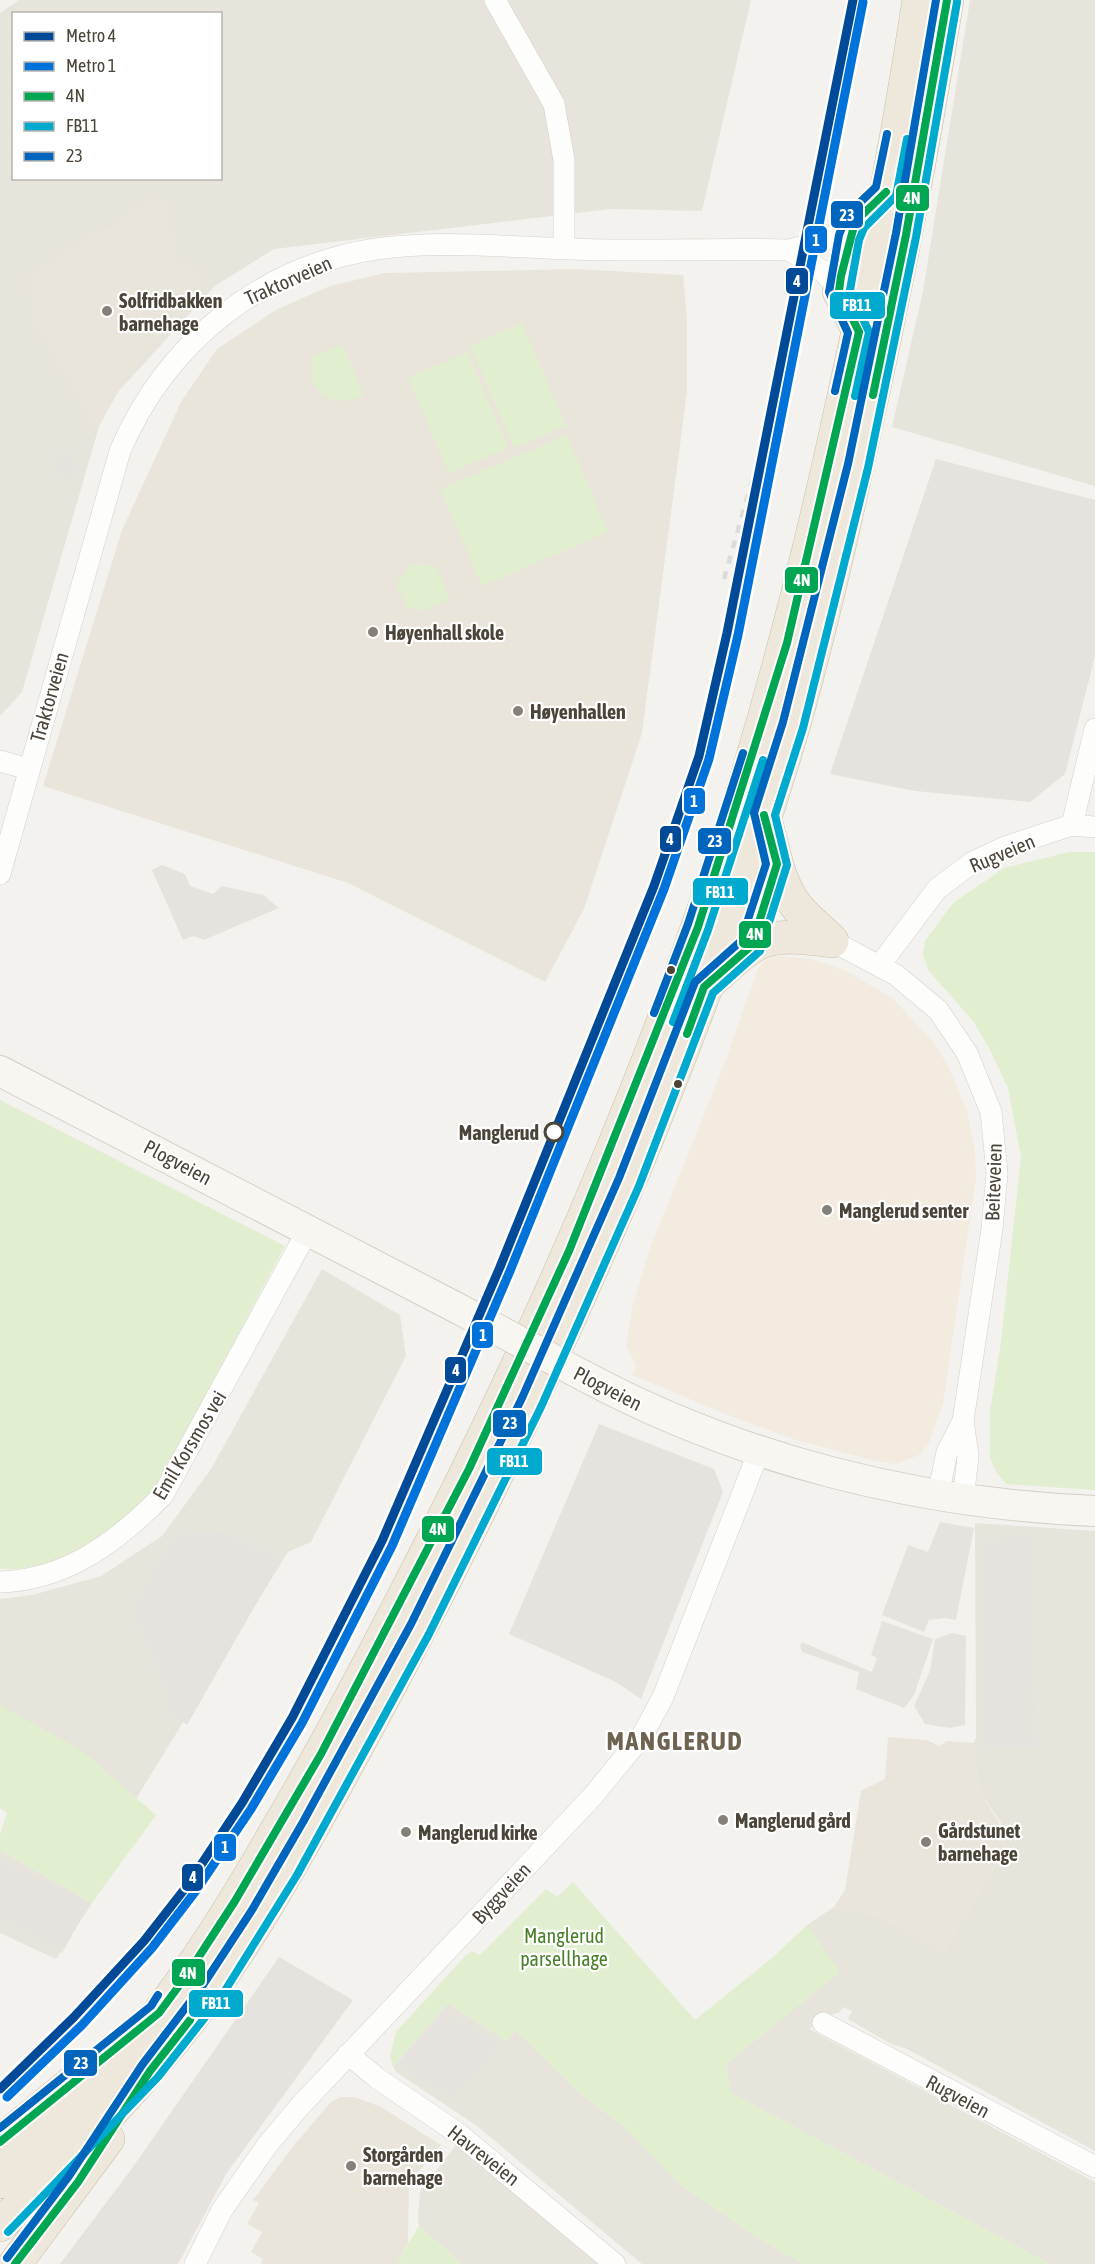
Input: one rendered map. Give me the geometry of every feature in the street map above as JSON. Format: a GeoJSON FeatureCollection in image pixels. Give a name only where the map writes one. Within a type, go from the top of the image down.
{"type":"FeatureCollection","features":[{"type":"Feature","properties":{"kind":"highway"},"geometry":{"type":"LineString","coordinates":[[0,2182],[87,2096],[159,2013],[208,1944],[235,1901],[358,1686],[469,1469],[574,1241],[698,927],[787,643],[809,557],[859,332],[919,0]]}},
{"type":"Feature","properties":{"kind":"highway"},"geometry":{"type":"LineString","coordinates":[[15,2264],[78,2182],[150,2071],[212,1991],[261,1915],[323,1808],[426,1618],[532,1402],[593,1265],[655,1116],[704,987],[764,815],[793,725],[815,643],[858,466],[906,235],[947,0]]}},
{"type":"Feature","properties":{"kind":"highway"},"geometry":{"type":"LineString","coordinates":[[855,222],[886,192]]}},
{"type":"Feature","properties":{"kind":"highway"},"geometry":{"type":"LineString","coordinates":[[839,291],[859,332]]}},
{"type":"Feature","properties":{"kind":"highway"},"geometry":{"type":"LineString","coordinates":[[764,815],[782,881],[789,895],[801,912],[832,941]]}},
{"type":"Feature","properties":{"kind":"highway"},"geometry":{"type":"LineString","coordinates":[[704,987],[760,941],[784,936],[832,941]]}},
{"type":"Feature","properties":{"kind":"highway"},"geometry":{"type":"LineString","coordinates":[[0,2142],[40,2107],[159,2013]]}},
{"type":"Feature","properties":{"kind":"highway"},"geometry":{"type":"LineString","coordinates":[[0,2225],[150,2071]]}},
{"type":"Feature","properties":{"kind":"street"},"geometry":{"type":"LineString","coordinates":[[495,0],[555,104],[564,160],[564,249]]}},
{"type":"Feature","properties":{"kind":"street","name":"Traktorveien"},"geometry":{"type":"LineString","coordinates":[[0,874],[120,451],[150,392],[190,344],[238,303],[270,284],[302,270],[351,254],[407,246],[789,250],[817,243],[839,234],[855,222]]}},
{"type":"Feature","properties":{"kind":"street"},"geometry":{"type":"LineString","coordinates":[[789,250],[828,276],[839,291]]}},
{"type":"Feature","properties":{"kind":"street"},"geometry":{"type":"LineString","coordinates":[[1072,825],[1095,729]]}},
{"type":"Feature","properties":{"kind":"street"},"geometry":{"type":"LineString","coordinates":[[0,760],[28,769]]}},
{"type":"Feature","properties":{"kind":"street","name":"Rugveien"},"geometry":{"type":"LineString","coordinates":[[880,965],[914,917],[949,878],[982,857],[1072,825],[1095,827]]}},
{"type":"Feature","properties":{"kind":"street","name":"Beiteveien"},"geometry":{"type":"LineString","coordinates":[[832,941],[880,965],[913,988],[949,1024],[975,1069],[984,1091],[995,1132],[998,1173],[963,1421],[968,1456],[950,1497]]}},
{"type":"Feature","properties":{"kind":"street","name":"Plogveien"},"geometry":{"type":"LineString","coordinates":[[0,1071],[584,1376],[674,1419],[759,1451],[879,1484],[950,1497],[1040,1509],[1095,1511]]}},
{"type":"Feature","properties":{"kind":"street","name":"Emil Korsmos vei"},"geometry":{"type":"LineString","coordinates":[[0,1582],[46,1574],[93,1554],[136,1522],[163,1495],[308,1230]]}},
{"type":"Feature","properties":{"kind":"street","name":"Byggveien"},"geometry":{"type":"LineString","coordinates":[[195,2264],[222,2210],[268,2144],[348,2054],[592,1797],[642,1736],[663,1697],[759,1451]]}},
{"type":"Feature","properties":{"kind":"street","name":"Rugveien"},"geometry":{"type":"LineString","coordinates":[[823,2023],[1095,2167]]}},
{"type":"Feature","properties":{"kind":"street","name":"Havreveien"},"geometry":{"type":"LineString","coordinates":[[348,2054],[377,2078],[459,2134],[615,2264]]}},
{"type":"Feature","properties":{"kind":"shaded area"},"geometry":{"type":"Polygon","coordinates":[[[19,0],[751,0],[702,211],[610,209],[274,249],[215,286],[105,406],[22,692],[0,716],[0,13],[19,0]]]}},
{"type":"Feature","properties":{"kind":"shaded area"},"geometry":{"type":"Polygon","coordinates":[[[970,0],[1095,0],[1095,486],[892,427],[923,291],[970,0]]]}},
{"type":"Feature","properties":{"kind":"shaded area","name":"Solfridbakken barnehage"},"geometry":{"type":"Polygon","coordinates":[[[154,197],[167,203],[177,259],[197,271],[203,284],[125,379],[97,430],[34,321],[29,274],[102,229],[116,227],[126,214],[154,197]]]}},
{"type":"Feature","properties":{"kind":"shaded area","name":"Høyenhall skole"},"geometry":{"type":"Polygon","coordinates":[[[577,269],[683,275],[687,319],[687,392],[642,733],[584,909],[545,982],[348,883],[43,786],[122,530],[181,402],[217,349],[276,310],[330,286],[385,273],[577,269]]]}},
{"type":"Feature","properties":{"kind":"shaded area"},"geometry":{"type":"Polygon","coordinates":[[[64,450],[80,473],[66,483],[50,460],[64,450]]]}},
{"type":"Feature","properties":{"kind":"shaded area"},"geometry":{"type":"Polygon","coordinates":[[[936,459],[1095,500],[1095,656],[1065,774],[1030,802],[915,791],[830,774],[936,459]]]}},
{"type":"Feature","properties":{"kind":"shaded area"},"geometry":{"type":"Polygon","coordinates":[[[162,865],[185,874],[190,886],[213,894],[222,886],[263,895],[279,908],[204,940],[194,936],[183,940],[152,870],[162,865]]]}},
{"type":"Feature","properties":{"kind":"shaded area","name":"Manglerud senter"},"geometry":{"type":"Polygon","coordinates":[[[778,956],[810,959],[845,970],[892,998],[932,1040],[947,1064],[967,1110],[975,1150],[976,1179],[943,1404],[928,1445],[919,1455],[896,1464],[875,1461],[796,1440],[735,1418],[632,1375],[636,1365],[626,1347],[632,1308],[651,1245],[726,1059],[758,968],[766,960],[778,956]]]}},
{"type":"Feature","properties":{"kind":"shaded area"},"geometry":{"type":"Polygon","coordinates":[[[322,1269],[400,1315],[406,1356],[311,1542],[288,1552],[134,1802],[0,1708],[0,1599],[32,1595],[101,1576],[162,1536],[211,1469],[322,1269]]]}},
{"type":"Feature","properties":{"kind":"shaded area"},"geometry":{"type":"Polygon","coordinates":[[[599,1424],[714,1469],[723,1492],[641,1699],[616,1682],[509,1634],[599,1424]]]}},
{"type":"Feature","properties":{"kind":"shaded area"},"geometry":{"type":"Polygon","coordinates":[[[940,1522],[974,1528],[956,1620],[945,1618],[929,1620],[924,1632],[882,1615],[908,1545],[928,1552],[940,1522]]]}},
{"type":"Feature","properties":{"kind":"shaded area"},"geometry":{"type":"Polygon","coordinates":[[[975,1523],[1095,1531],[1095,2151],[905,2048],[891,2044],[848,2019],[852,2011],[843,2007],[840,2012],[826,2016],[809,2029],[1095,2182],[1095,2264],[1050,2264],[731,2093],[726,2064],[839,1972],[807,1925],[834,1907],[876,1915],[944,1951],[995,1866],[1001,1823],[978,1789],[974,1743],[976,1737],[975,1523]]]}},
{"type":"Feature","properties":{"kind":"shaded area"},"geometry":{"type":"Polygon","coordinates":[[[221,1532],[281,1560],[187,1725],[171,1713],[160,1673],[132,1610],[175,1535],[221,1532]]]}},
{"type":"Feature","properties":{"kind":"shaded area"},"geometry":{"type":"Polygon","coordinates":[[[1031,1537],[1037,1747],[984,1747],[981,1539],[1031,1537]]]}},
{"type":"Feature","properties":{"kind":"shaded area"},"geometry":{"type":"Polygon","coordinates":[[[882,1621],[933,1639],[914,1695],[904,1708],[856,1689],[859,1672],[802,1652],[800,1645],[802,1642],[872,1672],[877,1658],[871,1655],[882,1621]]]}},
{"type":"Feature","properties":{"kind":"shaded area"},"geometry":{"type":"Polygon","coordinates":[[[952,1633],[966,1636],[965,1725],[950,1728],[925,1724],[914,1706],[930,1671],[935,1639],[952,1633]]]}},
{"type":"Feature","properties":{"kind":"shaded area","name":"Gårdstunet barnehage"},"geometry":{"type":"Polygon","coordinates":[[[888,1737],[927,1740],[939,1746],[947,1741],[974,1743],[978,1789],[1003,1829],[995,1866],[944,1951],[876,1915],[834,1907],[845,1890],[861,1791],[885,1779],[888,1737]]]}},
{"type":"Feature","properties":{"kind":"shaded area"},"geometry":{"type":"Polygon","coordinates":[[[0,1850],[92,1903],[56,1959],[0,1933],[0,1850]]]}},
{"type":"Feature","properties":{"kind":"shaded area"},"geometry":{"type":"Polygon","coordinates":[[[0,1861],[90,1903],[62,1953],[0,1918],[0,1861]]]}},
{"type":"Feature","properties":{"kind":"shaded area"},"geometry":{"type":"Polygon","coordinates":[[[279,1957],[353,2000],[226,2174],[178,2264],[60,2264],[133,2167],[279,1957]]]}},
{"type":"Feature","properties":{"kind":"shaded area"},"geometry":{"type":"Polygon","coordinates":[[[448,2003],[507,2041],[515,2030],[582,2095],[622,2125],[682,2186],[757,2237],[803,2264],[642,2264],[477,2126],[396,2072],[393,2067],[448,2003]]]}},
{"type":"Feature","properties":{"kind":"shaded area"},"geometry":{"type":"Polygon","coordinates":[[[445,2012],[500,2045],[451,2098],[411,2074],[399,2062],[445,2012]]]}},
{"type":"Feature","properties":{"kind":"shaded area","name":"Storgården barnehage"},"geometry":{"type":"Polygon","coordinates":[[[341,2097],[355,2097],[381,2107],[441,2145],[409,2183],[408,2243],[396,2264],[261,2264],[263,2259],[251,2252],[262,2232],[247,2224],[259,2203],[253,2200],[291,2149],[331,2102],[341,2097]]]}},
{"type":"Feature","properties":{"kind":"shaded area"},"geometry":{"type":"Polygon","coordinates":[[[457,2144],[601,2264],[462,2264],[419,2226],[418,2217],[420,2191],[457,2144]]]}},
{"type":"Feature","properties":{"kind":"green space"},"geometry":{"type":"Polygon","coordinates":[[[522,323],[566,426],[514,448],[470,346],[522,323]]]}},
{"type":"Feature","properties":{"kind":"green space"},"geometry":{"type":"Polygon","coordinates":[[[343,345],[364,396],[349,400],[335,400],[317,389],[312,378],[312,356],[343,345]]]}},
{"type":"Feature","properties":{"kind":"green space"},"geometry":{"type":"Polygon","coordinates":[[[467,352],[508,448],[449,473],[408,378],[467,352]]]}},
{"type":"Feature","properties":{"kind":"green space","name":"Høyenhall skole"},"geometry":{"type":"Polygon","coordinates":[[[567,435],[608,532],[482,586],[440,489],[567,435]]]}},
{"type":"Feature","properties":{"kind":"green space"},"geometry":{"type":"Polygon","coordinates":[[[411,564],[436,566],[450,599],[423,611],[407,607],[396,584],[411,564]]]}},
{"type":"Feature","properties":{"kind":"green space"},"geometry":{"type":"Polygon","coordinates":[[[1069,852],[1095,852],[1095,1490],[1006,1484],[996,1472],[990,1458],[990,1412],[1001,1342],[1021,1157],[1008,1088],[989,1048],[973,1021],[929,971],[923,956],[925,941],[953,903],[1004,868],[1069,852]]]}},
{"type":"Feature","properties":{"kind":"green space"},"geometry":{"type":"Polygon","coordinates":[[[0,1100],[285,1246],[146,1506],[95,1543],[61,1560],[19,1569],[0,1569],[0,1100]]]}},
{"type":"Feature","properties":{"kind":"green space"},"geometry":{"type":"Polygon","coordinates":[[[0,1705],[81,1750],[156,1815],[92,1903],[0,1850],[0,1834],[7,1813],[0,1808],[0,1705]]]}},
{"type":"Feature","properties":{"kind":"green space","name":"Manglerud parsellhage"},"geometry":{"type":"Polygon","coordinates":[[[573,1882],[695,2020],[772,1958],[807,1925],[840,1972],[726,2064],[731,2093],[1050,2264],[803,2264],[757,2237],[682,2186],[622,2125],[582,2095],[515,2030],[507,2041],[448,2003],[393,2067],[390,2056],[396,2032],[465,1956],[472,1951],[480,1955],[546,1889],[557,1897],[573,1882]]]}},
{"type":"Feature","properties":{"kind":"green space"},"geometry":{"type":"Polygon","coordinates":[[[419,2226],[462,2264],[396,2264],[419,2226]]]}},
{"type":"Feature","properties":{"kind":"railway"},"geometry":{"type":"LineString","coordinates":[[724,579],[773,407]]}},
{"type":"Feature","properties":{"kind":"metro line","name":"4"},"geometry":{"type":"LineString","coordinates":[[0,2089],[74,2017],[144,1941],[187,1886],[242,1803],[292,1718],[382,1541],[500,1267],[654,886],[699,756],[727,633],[853,0]]}},
{"type":"Feature","properties":{"kind":"metro line","name":"1"},"geometry":{"type":"LineString","coordinates":[[7,2097],[82,2025],[152,1948],[195,1892],[251,1809],[302,1723],[392,1546],[510,1271],[664,889],[709,759],[738,635],[863,2]]}},
{"type":"Feature","properties":{"kind":"transit line","name":"23"},"geometry":{"type":"LineString","coordinates":[[7,2258],[69,2176],[142,2065],[203,1985],[252,1910],[303,1822],[411,1624],[522,1398],[619,1178],[695,982],[741,941],[766,864],[754,813],[783,722],[848,464],[896,233],[936,0]]}},
{"type":"Feature","properties":{"kind":"transit line","name":"4N"},"geometry":{"type":"LineString","coordinates":[[873,395],[906,235],[947,0]]}},
{"type":"Feature","properties":{"kind":"transit line","name":"FB11"},"geometry":{"type":"LineString","coordinates":[[8,2232],[158,2077],[221,1997],[297,1875],[429,1634],[541,1407],[639,1186],[713,993],[760,951],[787,865],[775,815],[803,728],[868,468],[916,237],[957,2]]}},
{"type":"Feature","properties":{"kind":"transit line","name":"23"},"geometry":{"type":"LineString","coordinates":[[835,391],[848,333],[829,292],[839,235],[847,215],[876,187],[887,134]]}},
{"type":"Feature","properties":{"kind":"transit line","name":"FB11"},"geometry":{"type":"LineString","coordinates":[[855,396],[869,332],[850,290],[859,240],[864,228],[896,196],[907,139]]}},
{"type":"Feature","properties":{"kind":"transit line","name":"4N"},"geometry":{"type":"LineString","coordinates":[[859,332],[839,291],[841,276],[855,222],[886,192]]}},
{"type":"Feature","properties":{"kind":"transit line","name":"4N"},"geometry":{"type":"LineString","coordinates":[[0,2142],[159,2013],[187,1975],[235,1901],[321,1754],[469,1469],[569,1251],[698,927],[787,643],[859,332]]}},
{"type":"Feature","properties":{"kind":"transit line","name":"23"},"geometry":{"type":"LineString","coordinates":[[654,1013],[688,924],[743,753]]}},
{"type":"Feature","properties":{"kind":"transit line","name":"FB11"},"geometry":{"type":"LineString","coordinates":[[673,1022],[708,930],[763,760]]}},
{"type":"Feature","properties":{"kind":"transit line","name":"4N"},"geometry":{"type":"LineString","coordinates":[[687,1034],[704,987],[750,947],[756,932],[777,864],[764,815]]}},
{"type":"Feature","properties":{"kind":"transit line","name":"23"},"geometry":{"type":"LineString","coordinates":[[0,2128],[151,2006],[158,1995]]}},
{"type":"Feature","properties":{"kind":"transit line","name":"4N"},"geometry":{"type":"LineString","coordinates":[[15,2264],[78,2182],[150,2071],[190,2020]]}},
{"type":"Feature","properties":{"kind":"place","name":"Solfridbakken barnehage"},"geometry":{"type":"Point","coordinates":[107,311]}},
{"type":"Feature","properties":{"kind":"place","name":"Høyenhall skole"},"geometry":{"type":"Point","coordinates":[373,632]}},
{"type":"Feature","properties":{"kind":"place","name":"Høyenhallen"},"geometry":{"type":"Point","coordinates":[518,711]}},
{"type":"Feature","properties":{"kind":"place","name":"Manglerud"},"geometry":{"type":"Point","coordinates":[554,1132]}},
{"type":"Feature","properties":{"kind":"place","name":"Manglerud senter"},"geometry":{"type":"Point","coordinates":[827,1210]}},
{"type":"Feature","properties":{"kind":"place","name":"Manglerud gård"},"geometry":{"type":"Point","coordinates":[723,1820]}},
{"type":"Feature","properties":{"kind":"place","name":"Manglerud kirke"},"geometry":{"type":"Point","coordinates":[406,1832]}},
{"type":"Feature","properties":{"kind":"place","name":"Gårdstunet barnehage"},"geometry":{"type":"Point","coordinates":[926,1842]}},
{"type":"Feature","properties":{"kind":"place","name":"Storgården barnehage"},"geometry":{"type":"Point","coordinates":[351,2166]}},
{"type":"Feature","properties":{"kind":"district","name":"MANGLERUD"},"geometry":{"type":"Point","coordinates":[675,1741]}}]}
